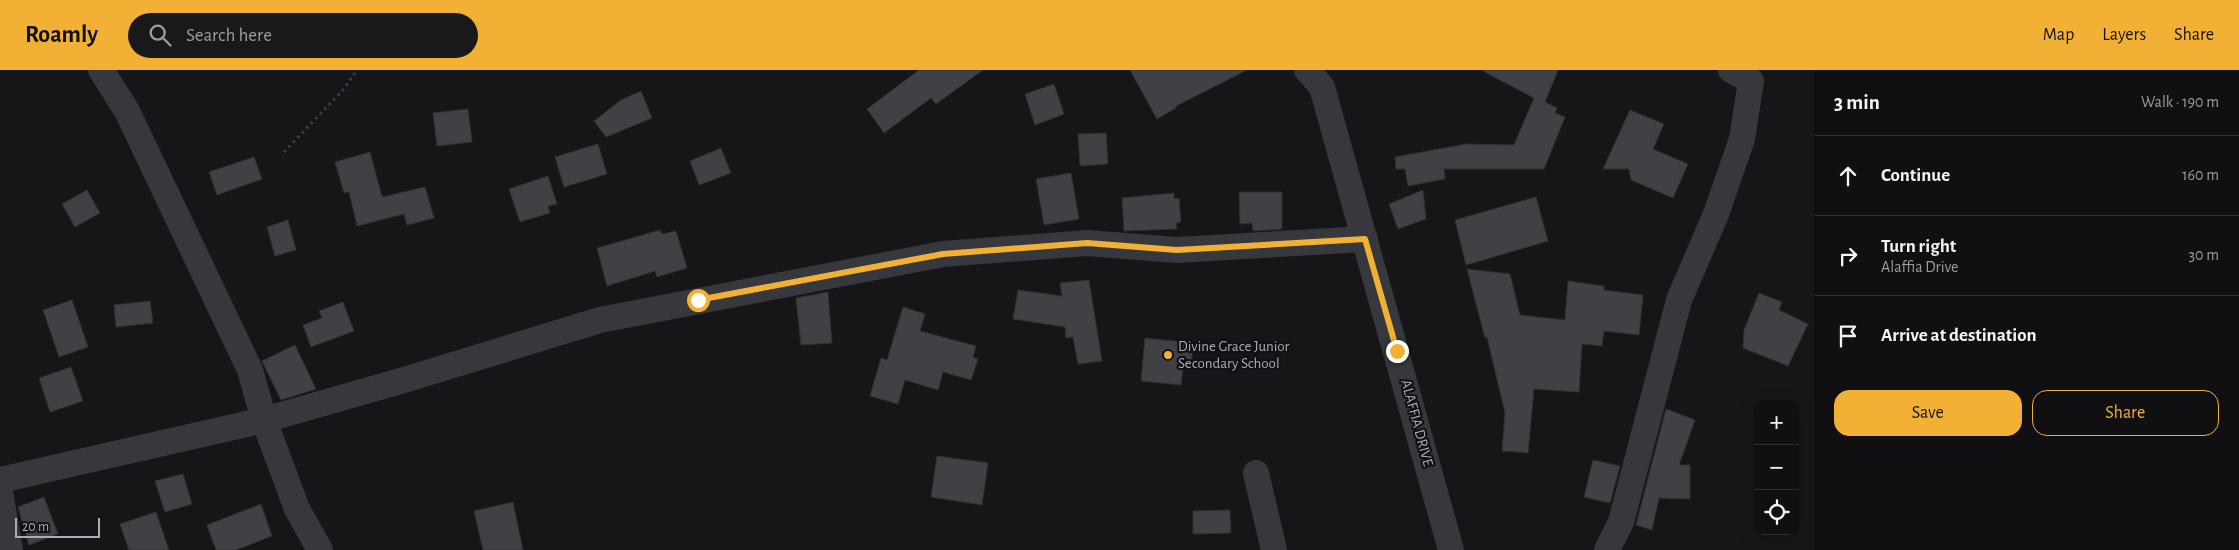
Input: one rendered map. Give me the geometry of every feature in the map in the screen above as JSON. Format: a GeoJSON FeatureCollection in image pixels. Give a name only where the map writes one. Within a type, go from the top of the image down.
{"type":"FeatureCollection","features":[{"type":"Feature","properties":{"kind":"street"},"geometry":{"type":"LineString","coordinates":[[101,70],[131,119],[250,370],[264,420],[297,510],[320,550]]}},
{"type":"Feature","properties":{"kind":"street"},"geometry":{"type":"LineString","coordinates":[[1607,550],[1621,522],[1679,300],[1716,214],[1742,139],[1751,81],[1732,70]]}},
{"type":"Feature","properties":{"kind":"street","name":"ALAFFIA DRIVE"},"geometry":{"type":"LineString","coordinates":[[1318,76],[1451,550]]}},
{"type":"Feature","properties":{"kind":"street"},"geometry":{"type":"LineString","coordinates":[[0,480],[264,420],[404,380],[600,320],[943,254],[1087,243],[1177,250],[1365,239]]}},
{"type":"Feature","properties":{"kind":"street"},"geometry":{"type":"LineString","coordinates":[[1256,473],[1274,550]]}},
{"type":"Feature","properties":{"kind":"street"},"geometry":{"type":"LineString","coordinates":[[0,492],[10,550]]}},
{"type":"Feature","properties":{"kind":"path"},"geometry":{"type":"LineString","coordinates":[[284,152],[344,90],[357,70]]}},
{"type":"Feature","properties":{"kind":"building"},"geometry":{"type":"Polygon","coordinates":[[[919,70],[983,70],[936,104],[931,98],[884,133],[867,109],[919,70]]]}},
{"type":"Feature","properties":{"kind":"building"},"geometry":{"type":"Polygon","coordinates":[[[1130,70],[1247,70],[1176,106],[1176,108],[1157,119],[1130,70]]]}},
{"type":"Feature","properties":{"kind":"building"},"geometry":{"type":"Polygon","coordinates":[[[1481,70],[1558,70],[1545,102],[1557,108],[1555,113],[1565,117],[1544,169],[1444,169],[1445,179],[1408,186],[1405,169],[1396,169],[1395,157],[1466,144],[1514,145],[1534,98],[1481,70]]]}},
{"type":"Feature","properties":{"kind":"building"},"geometry":{"type":"Polygon","coordinates":[[[1054,84],[1064,114],[1035,125],[1025,94],[1054,84]]]}},
{"type":"Feature","properties":{"kind":"building"},"geometry":{"type":"Polygon","coordinates":[[[641,91],[652,118],[606,137],[594,121],[621,100],[641,91]]]}},
{"type":"Feature","properties":{"kind":"building"},"geometry":{"type":"Polygon","coordinates":[[[468,109],[472,142],[437,146],[433,113],[468,109]]]}},
{"type":"Feature","properties":{"kind":"building"},"geometry":{"type":"Polygon","coordinates":[[[1630,110],[1664,124],[1653,149],[1688,164],[1673,198],[1631,180],[1629,169],[1603,169],[1630,110]]]}},
{"type":"Feature","properties":{"kind":"building"},"geometry":{"type":"Polygon","coordinates":[[[1106,133],[1108,164],[1080,166],[1078,134],[1106,133]]]}},
{"type":"Feature","properties":{"kind":"building"},"geometry":{"type":"Polygon","coordinates":[[[598,144],[607,174],[564,187],[555,157],[598,144]]]}},
{"type":"Feature","properties":{"kind":"building"},"geometry":{"type":"Polygon","coordinates":[[[721,148],[731,173],[699,185],[690,161],[721,148]]]}},
{"type":"Feature","properties":{"kind":"building"},"geometry":{"type":"Polygon","coordinates":[[[370,152],[382,197],[425,187],[434,218],[407,225],[404,214],[357,226],[349,192],[344,193],[335,162],[370,152]]]}},
{"type":"Feature","properties":{"kind":"building"},"geometry":{"type":"Polygon","coordinates":[[[254,157],[262,179],[217,195],[209,172],[254,157]]]}},
{"type":"Feature","properties":{"kind":"building"},"geometry":{"type":"Polygon","coordinates":[[[1071,173],[1079,219],[1044,225],[1036,179],[1071,173]]]}},
{"type":"Feature","properties":{"kind":"building"},"geometry":{"type":"Polygon","coordinates":[[[548,176],[557,204],[548,206],[550,213],[520,222],[509,189],[548,176]]]}},
{"type":"Feature","properties":{"kind":"building"},"geometry":{"type":"Polygon","coordinates":[[[87,190],[100,213],[75,227],[62,204],[87,190]]]}},
{"type":"Feature","properties":{"kind":"building"},"geometry":{"type":"Polygon","coordinates":[[[1423,190],[1426,219],[1398,229],[1389,204],[1423,190]]]}},
{"type":"Feature","properties":{"kind":"building"},"geometry":{"type":"Polygon","coordinates":[[[1239,192],[1282,192],[1282,229],[1253,231],[1252,223],[1240,224],[1239,192]]]}},
{"type":"Feature","properties":{"kind":"building"},"geometry":{"type":"Polygon","coordinates":[[[1174,193],[1174,199],[1179,198],[1181,222],[1176,223],[1177,229],[1124,231],[1122,198],[1174,193]]]}},
{"type":"Feature","properties":{"kind":"building"},"geometry":{"type":"Polygon","coordinates":[[[1536,197],[1548,241],[1466,265],[1455,220],[1536,197]]]}},
{"type":"Feature","properties":{"kind":"building"},"geometry":{"type":"Polygon","coordinates":[[[288,220],[296,250],[275,256],[267,227],[288,220]]]}},
{"type":"Feature","properties":{"kind":"building"},"geometry":{"type":"Polygon","coordinates":[[[660,230],[662,234],[676,231],[687,268],[657,277],[655,271],[607,286],[597,248],[660,230]]]}},
{"type":"Feature","properties":{"kind":"building"},"geometry":{"type":"Polygon","coordinates":[[[1467,269],[1510,274],[1520,315],[1565,320],[1568,281],[1604,286],[1604,290],[1643,295],[1639,335],[1604,331],[1602,346],[1582,344],[1579,392],[1534,389],[1528,453],[1502,451],[1505,413],[1487,337],[1485,338],[1467,269]]]}},
{"type":"Feature","properties":{"kind":"building"},"geometry":{"type":"Polygon","coordinates":[[[1089,280],[1102,361],[1078,364],[1073,337],[1066,338],[1065,327],[1013,319],[1018,290],[1062,296],[1060,283],[1089,280]]]}},
{"type":"Feature","properties":{"kind":"building"},"geometry":{"type":"Polygon","coordinates":[[[828,292],[832,343],[801,345],[796,298],[828,292]]]}},
{"type":"Feature","properties":{"kind":"building"},"geometry":{"type":"Polygon","coordinates":[[[1759,293],[1782,302],[1779,310],[1808,324],[1788,366],[1743,348],[1744,330],[1759,293]]]}},
{"type":"Feature","properties":{"kind":"building"},"geometry":{"type":"Polygon","coordinates":[[[72,300],[88,347],[59,357],[43,310],[72,300]]]}},
{"type":"Feature","properties":{"kind":"building"},"geometry":{"type":"Polygon","coordinates":[[[150,301],[153,323],[116,327],[114,305],[150,301]]]}},
{"type":"Feature","properties":{"kind":"building"},"geometry":{"type":"Polygon","coordinates":[[[343,302],[354,331],[311,347],[303,325],[322,318],[319,311],[343,302]]]}},
{"type":"Feature","properties":{"kind":"building"},"geometry":{"type":"Polygon","coordinates":[[[903,307],[925,314],[920,331],[976,346],[973,357],[978,359],[971,380],[943,372],[938,390],[905,380],[898,404],[870,396],[881,358],[887,360],[903,307]]]}},
{"type":"Feature","properties":{"kind":"building","name":"Divine Grace Junior Secondary School"},"geometry":{"type":"Polygon","coordinates":[[[1145,338],[1193,343],[1191,369],[1183,368],[1181,385],[1141,381],[1145,338]]]}},
{"type":"Feature","properties":{"kind":"building"},"geometry":{"type":"Polygon","coordinates":[[[295,345],[316,389],[281,400],[262,361],[295,345]]]}},
{"type":"Feature","properties":{"kind":"building"},"geometry":{"type":"Polygon","coordinates":[[[71,367],[83,401],[50,412],[39,378],[71,367]]]}},
{"type":"Feature","properties":{"kind":"building"},"geometry":{"type":"Polygon","coordinates":[[[1666,409],[1695,420],[1679,465],[1690,465],[1690,499],[1659,498],[1652,530],[1636,525],[1666,409]]]}},
{"type":"Feature","properties":{"kind":"building"},"geometry":{"type":"Polygon","coordinates":[[[937,456],[988,463],[982,505],[931,497],[937,456]]]}},
{"type":"Feature","properties":{"kind":"building"},"geometry":{"type":"Polygon","coordinates":[[[1593,460],[1620,466],[1610,503],[1584,497],[1593,460]]]}},
{"type":"Feature","properties":{"kind":"building"},"geometry":{"type":"Polygon","coordinates":[[[183,474],[192,504],[165,512],[155,481],[183,474]]]}},
{"type":"Feature","properties":{"kind":"building"},"geometry":{"type":"Polygon","coordinates":[[[44,497],[58,534],[29,545],[18,507],[44,497]]]}},
{"type":"Feature","properties":{"kind":"building"},"geometry":{"type":"Polygon","coordinates":[[[513,502],[523,550],[483,550],[474,511],[513,502]]]}},
{"type":"Feature","properties":{"kind":"building"},"geometry":{"type":"Polygon","coordinates":[[[261,504],[272,536],[236,550],[216,550],[207,525],[261,504]]]}},
{"type":"Feature","properties":{"kind":"building"},"geometry":{"type":"Polygon","coordinates":[[[1230,510],[1231,533],[1193,534],[1193,511],[1230,510]]]}},
{"type":"Feature","properties":{"kind":"building"},"geometry":{"type":"Polygon","coordinates":[[[156,512],[169,550],[129,550],[120,524],[156,512]]]}},
{"type":"Feature","properties":{"kind":"place","name":"Divine Grace Junior Secondary School"},"geometry":{"type":"Point","coordinates":[1168,355]}},
{"type":"Feature","properties":{"kind":"route"},"geometry":{"type":"LineString","coordinates":[[698,300],[943,254],[1087,243],[1177,250],[1365,239],[1397,351]]}}]}
